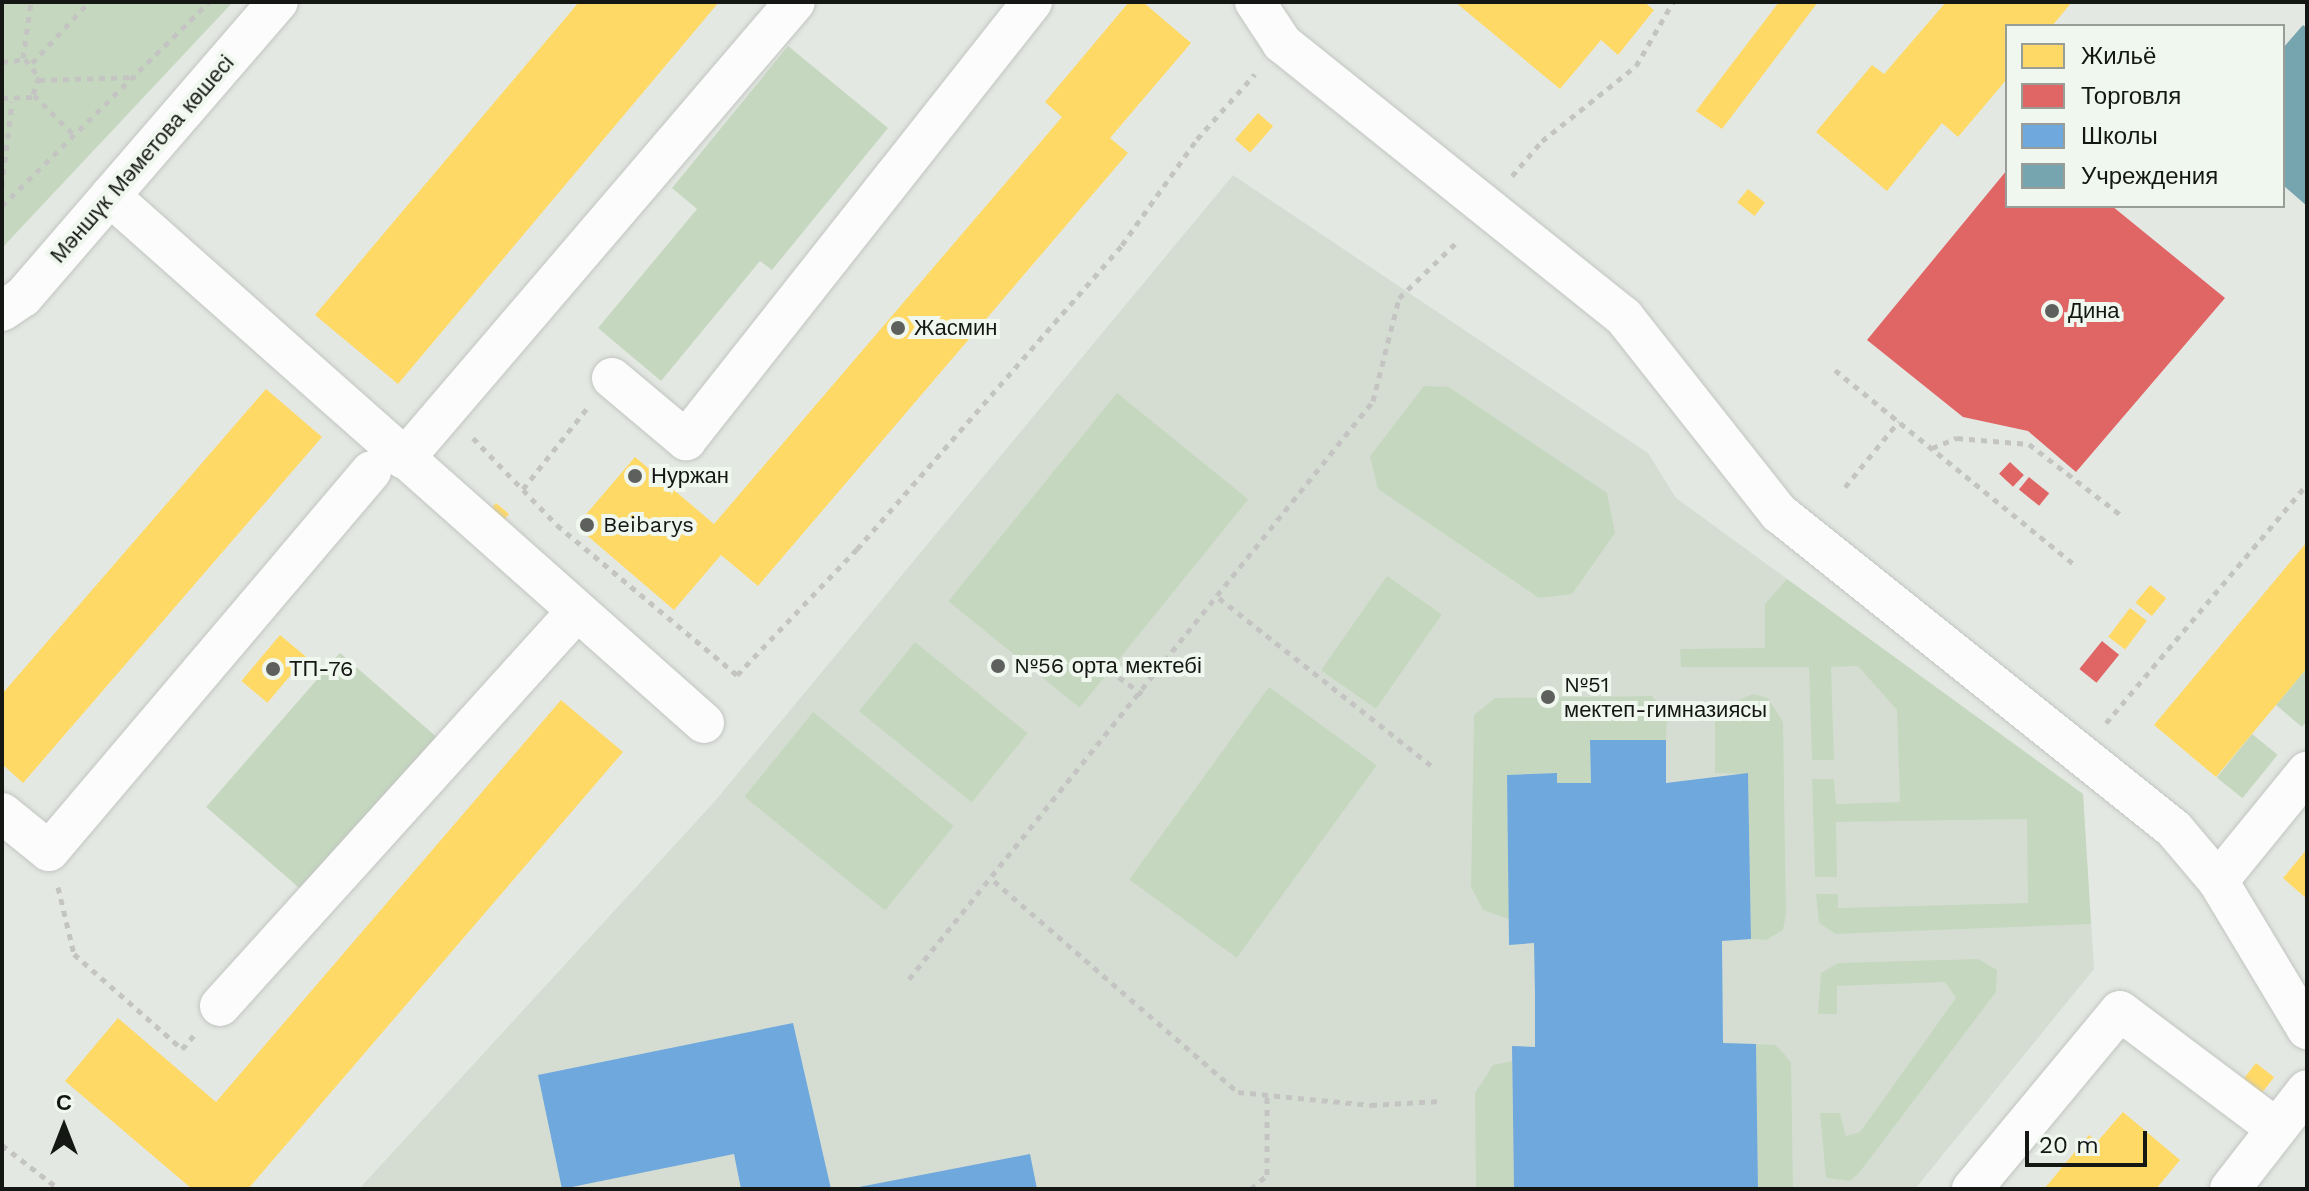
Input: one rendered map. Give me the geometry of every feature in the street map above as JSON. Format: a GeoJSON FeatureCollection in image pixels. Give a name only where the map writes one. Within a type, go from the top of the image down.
{"type":"FeatureCollection","features":[{"type":"Feature","properties":{"kind":"street","name":"Мәншүк Мәметова көшесі"},"geometry":{"type":"LineString","coordinates":[[2,311],[110,196],[278,2]]}},
{"type":"Feature","properties":{"kind":"street"},"geometry":{"type":"LineString","coordinates":[[2,813],[49,851],[387,465],[445,410],[795,2]]}},
{"type":"Feature","properties":{"kind":"street"},"geometry":{"type":"LineString","coordinates":[[612,378],[686,440],[1032,2]]}},
{"type":"Feature","properties":{"kind":"street"},"geometry":{"type":"LineString","coordinates":[[1255,2],[1282,43],[1624,317],[1779,513],[2174,829],[2218,881],[2307,1029]]}},
{"type":"Feature","properties":{"kind":"street"},"geometry":{"type":"LineString","coordinates":[[110,196],[387,465],[577,611],[704,723]]}},
{"type":"Feature","properties":{"kind":"street"},"geometry":{"type":"LineString","coordinates":[[220,1006],[577,611]]}},
{"type":"Feature","properties":{"kind":"street"},"geometry":{"type":"LineString","coordinates":[[2218,881],[2307,772]]}},
{"type":"Feature","properties":{"kind":"street"},"geometry":{"type":"LineString","coordinates":[[1972,1189],[2120,1011],[2277,1129]]}},
{"type":"Feature","properties":{"kind":"street"},"geometry":{"type":"LineString","coordinates":[[2230,1189],[2307,1090]]}},
{"type":"Feature","properties":{"kind":"path"},"geometry":{"type":"LineString","coordinates":[[23,58],[31,2]]}},
{"type":"Feature","properties":{"kind":"path"},"geometry":{"type":"LineString","coordinates":[[32,63],[89,2]]}},
{"type":"Feature","properties":{"kind":"path"},"geometry":{"type":"LineString","coordinates":[[2,206],[209,2]]}},
{"type":"Feature","properties":{"kind":"path"},"geometry":{"type":"LineString","coordinates":[[1506,183],[1542,141],[1636,66],[1673,2]]}},
{"type":"Feature","properties":{"kind":"path"},"geometry":{"type":"LineString","coordinates":[[445,410],[523,489],[737,675],[1122,245],[1197,139],[1282,43]]}},
{"type":"Feature","properties":{"kind":"path"},"geometry":{"type":"LineString","coordinates":[[2,61],[23,58],[32,63],[39,80],[34,95]]}},
{"type":"Feature","properties":{"kind":"path"},"geometry":{"type":"LineString","coordinates":[[39,80],[136,77]]}},
{"type":"Feature","properties":{"kind":"path"},"geometry":{"type":"LineString","coordinates":[[34,95],[75,136]]}},
{"type":"Feature","properties":{"kind":"path"},"geometry":{"type":"LineString","coordinates":[[2,98],[12,102],[34,95]]}},
{"type":"Feature","properties":{"kind":"path"},"geometry":{"type":"LineString","coordinates":[[2,186],[12,102]]}},
{"type":"Feature","properties":{"kind":"path"},"geometry":{"type":"LineString","coordinates":[[909,979],[994,881],[1373,401],[1399,298],[1459,240]]}},
{"type":"Feature","properties":{"kind":"path"},"geometry":{"type":"LineString","coordinates":[[1835,370],[2075,565]]}},
{"type":"Feature","properties":{"kind":"path"},"geometry":{"type":"LineString","coordinates":[[523,489],[612,378]]}},
{"type":"Feature","properties":{"kind":"path"},"geometry":{"type":"LineString","coordinates":[[1845,487],[1899,421]]}},
{"type":"Feature","properties":{"kind":"path"},"geometry":{"type":"LineString","coordinates":[[1932,448],[1957,438],[2029,444],[2121,515]]}},
{"type":"Feature","properties":{"kind":"path"},"geometry":{"type":"LineString","coordinates":[[2106,723],[2307,484]]}},
{"type":"Feature","properties":{"kind":"path"},"geometry":{"type":"LineString","coordinates":[[1219,598],[1434,768]]}},
{"type":"Feature","properties":{"kind":"path"},"geometry":{"type":"LineString","coordinates":[[1109,670],[1142,694]]}},
{"type":"Feature","properties":{"kind":"path"},"geometry":{"type":"LineString","coordinates":[[49,851],[74,954],[182,1049],[220,1006]]}},
{"type":"Feature","properties":{"kind":"path"},"geometry":{"type":"LineString","coordinates":[[994,881],[1238,1092],[1371,1105],[1440,1101]]}},
{"type":"Feature","properties":{"kind":"path"},"geometry":{"type":"LineString","coordinates":[[1251,1189],[1267,1175],[1267,1094]]}},
{"type":"Feature","properties":{"kind":"path"},"geometry":{"type":"LineString","coordinates":[[2,1145],[59,1189]]}},
{"type":"Feature","properties":{"kind":"shaded area","name":"№51 мектеп-гимназиясы"},"geometry":{"type":"Polygon","coordinates":[[[1233,175],[1648,453],[1676,498],[2083,794],[2094,969],[1915,1189],[359,1189],[715,801],[1233,175]]]}},
{"type":"Feature","properties":{"kind":"green space"},"geometry":{"type":"Polygon","coordinates":[[[2,2],[233,2],[2,248],[2,2]]]}},
{"type":"Feature","properties":{"kind":"green space"},"geometry":{"type":"Polygon","coordinates":[[[788,46],[888,128],[772,270],[760,261],[661,381],[598,328],[697,209],[672,188],[788,46]]]}},
{"type":"Feature","properties":{"kind":"green space"},"geometry":{"type":"Polygon","coordinates":[[[1424,386],[1449,387],[1607,493],[1615,533],[1572,594],[1539,598],[1378,489],[1370,456],[1424,386]]]}},
{"type":"Feature","properties":{"kind":"green space"},"geometry":{"type":"Polygon","coordinates":[[[1117,393],[1248,499],[1080,708],[948,601],[1117,393]]]}},
{"type":"Feature","properties":{"kind":"green space"},"geometry":{"type":"Polygon","coordinates":[[[1387,576],[1442,614],[1376,709],[1321,670],[1387,576]]]}},
{"type":"Feature","properties":{"kind":"green space"},"geometry":{"type":"Polygon","coordinates":[[[1787,579],[2083,794],[2091,924],[1836,934],[1819,923],[1816,894],[1838,894],[1838,908],[2028,903],[2027,819],[1836,822],[1837,877],[1815,877],[1812,779],[1834,779],[1836,804],[1900,802],[1897,710],[1858,666],[1831,667],[1834,760],[1812,760],[1809,667],[1681,667],[1680,649],[1765,648],[1765,604],[1787,579]]]}},
{"type":"Feature","properties":{"kind":"green space"},"geometry":{"type":"Polygon","coordinates":[[[915,642],[1028,733],[972,802],[859,711],[915,642]]]}},
{"type":"Feature","properties":{"kind":"green space"},"geometry":{"type":"Polygon","coordinates":[[[340,653],[439,739],[305,893],[206,807],[340,653]]]}},
{"type":"Feature","properties":{"kind":"green space"},"geometry":{"type":"Polygon","coordinates":[[[2307,668],[2307,721],[2302,727],[2276,705],[2307,668]]]}},
{"type":"Feature","properties":{"kind":"green space"},"geometry":{"type":"Polygon","coordinates":[[[1269,687],[1377,765],[1237,958],[1129,880],[1269,687]]]}},
{"type":"Feature","properties":{"kind":"green space"},"geometry":{"type":"Polygon","coordinates":[[[1753,694],[1768,698],[1783,722],[1786,914],[1783,930],[1766,940],[1751,939],[1748,774],[1715,773],[1715,719],[1725,706],[1753,694]]]}},
{"type":"Feature","properties":{"kind":"green space"},"geometry":{"type":"Polygon","coordinates":[[[1652,696],[1667,713],[1666,740],[1590,741],[1591,783],[1557,783],[1557,773],[1507,775],[1509,919],[1483,910],[1471,887],[1474,715],[1495,698],[1652,696]]]}},
{"type":"Feature","properties":{"kind":"green space"},"geometry":{"type":"Polygon","coordinates":[[[813,712],[954,826],[885,911],[744,797],[813,712]]]}},
{"type":"Feature","properties":{"kind":"green space"},"geometry":{"type":"Polygon","coordinates":[[[2252,734],[2278,755],[2242,798],[2217,778],[2252,734]]]}},
{"type":"Feature","properties":{"kind":"green space"},"geometry":{"type":"Polygon","coordinates":[[[1978,959],[1997,970],[1996,992],[1859,1173],[1850,1181],[1826,1178],[1820,1113],[1840,1113],[1846,1136],[1860,1132],[1956,998],[1945,982],[1837,986],[1837,1014],[1818,1014],[1821,973],[1838,963],[1978,959]]]}},
{"type":"Feature","properties":{"kind":"green space"},"geometry":{"type":"Polygon","coordinates":[[[1756,1044],[1776,1045],[1791,1062],[1793,1189],[1758,1189],[1756,1044]]]}},
{"type":"Feature","properties":{"kind":"green space"},"geometry":{"type":"Polygon","coordinates":[[[1512,1061],[1514,1189],[1476,1189],[1475,1093],[1493,1065],[1512,1061]]]}},
{"type":"Feature","properties":{"kind":"building: Жильё"},"geometry":{"type":"Polygon","coordinates":[[[579,2],[719,2],[398,384],[315,315],[579,2]]]}},
{"type":"Feature","properties":{"kind":"building: Жильё"},"geometry":{"type":"Polygon","coordinates":[[[1129,2],[1143,2],[1191,43],[1110,138],[1128,153],[758,586],[721,555],[674,610],[576,526],[635,457],[714,524],[1062,117],[1045,102],[1129,2]]]}},
{"type":"Feature","properties":{"kind":"building: Жильё"},"geometry":{"type":"Polygon","coordinates":[[[1455,2],[1644,2],[1654,10],[1618,55],[1601,40],[1560,89],[1455,2]]]}},
{"type":"Feature","properties":{"kind":"building: Жильё"},"geometry":{"type":"Polygon","coordinates":[[[1779,2],[1818,2],[1722,129],[1696,111],[1779,2]]]}},
{"type":"Feature","properties":{"kind":"building: Жильё"},"geometry":{"type":"Polygon","coordinates":[[[1946,2],[2072,2],[2054,24],[2005,24],[2005,81],[1958,137],[1942,123],[1887,191],[1816,132],[1872,65],[1884,74],[1946,2]]]}},
{"type":"Feature","properties":{"kind":"building: Жильё"},"geometry":{"type":"Polygon","coordinates":[[[1258,113],[1273,126],[1250,153],[1235,139],[1258,113]]]}},
{"type":"Feature","properties":{"kind":"building: Жильё"},"geometry":{"type":"Polygon","coordinates":[[[1748,189],[1765,203],[1754,216],[1737,202],[1748,189]]]}},
{"type":"Feature","properties":{"kind":"building: Жильё"},"geometry":{"type":"Polygon","coordinates":[[[266,389],[322,437],[23,783],[2,764],[2,694],[266,389]]]}},
{"type":"Feature","properties":{"kind":"building: Жильё"},"geometry":{"type":"Polygon","coordinates":[[[496,503],[509,514],[499,526],[486,515],[496,503]]]}},
{"type":"Feature","properties":{"kind":"building: Жильё"},"geometry":{"type":"Polygon","coordinates":[[[2307,542],[2307,668],[2216,777],[2154,725],[2307,542]]]}},
{"type":"Feature","properties":{"kind":"building: Жильё"},"geometry":{"type":"Polygon","coordinates":[[[2150,585],[2166,598],[2152,616],[2136,603],[2150,585]]]}},
{"type":"Feature","properties":{"kind":"building: Жильё"},"geometry":{"type":"Polygon","coordinates":[[[2130,608],[2147,621],[2125,649],[2108,637],[2130,608]]]}},
{"type":"Feature","properties":{"kind":"building: Жильё","name":"ТП-76"},"geometry":{"type":"Polygon","coordinates":[[[280,635],[306,657],[267,703],[241,681],[280,635]]]}},
{"type":"Feature","properties":{"kind":"building: Жильё"},"geometry":{"type":"Polygon","coordinates":[[[561,700],[623,752],[248,1189],[192,1189],[65,1081],[118,1018],[216,1102],[561,700]]]}},
{"type":"Feature","properties":{"kind":"building: Жильё"},"geometry":{"type":"Polygon","coordinates":[[[2307,849],[2307,899],[2283,878],[2307,849]]]}},
{"type":"Feature","properties":{"kind":"building: Жильё"},"geometry":{"type":"Polygon","coordinates":[[[2256,1063],[2274,1077],[2261,1094],[2243,1080],[2256,1063]]]}},
{"type":"Feature","properties":{"kind":"building: Жильё"},"geometry":{"type":"Polygon","coordinates":[[[2123,1112],[2180,1160],[2156,1189],[2044,1189],[2089,1135],[2097,1142],[2123,1112]]]}},
{"type":"Feature","properties":{"kind":"building: Торговля","name":"Дина"},"geometry":{"type":"Polygon","coordinates":[[[2005,172],[2005,208],[2114,208],[2225,298],[2076,472],[2028,431],[1963,417],[1867,340],[2005,172]]]}},
{"type":"Feature","properties":{"kind":"building: Торговля"},"geometry":{"type":"Polygon","coordinates":[[[2010,462],[2024,475],[2013,487],[1999,474],[2010,462]]]}},
{"type":"Feature","properties":{"kind":"building: Торговля"},"geometry":{"type":"Polygon","coordinates":[[[2029,477],[2049,493],[2039,506],[2019,489],[2029,477]]]}},
{"type":"Feature","properties":{"kind":"building: Торговля"},"geometry":{"type":"Polygon","coordinates":[[[2102,641],[2119,655],[2096,683],[2079,669],[2102,641]]]}},
{"type":"Feature","properties":{"kind":"building: Школы"},"geometry":{"type":"Polygon","coordinates":[[[1590,740],[1666,740],[1666,783],[1748,773],[1751,939],[1722,941],[1723,1043],[1756,1044],[1758,1189],[1514,1189],[1512,1046],[1535,1047],[1535,995],[1534,943],[1509,945],[1507,775],[1557,773],[1557,783],[1591,783],[1590,740]]]}},
{"type":"Feature","properties":{"kind":"building: Школы"},"geometry":{"type":"Polygon","coordinates":[[[793,1023],[831,1189],[741,1189],[734,1154],[562,1189],[538,1075],[793,1023]]]}},
{"type":"Feature","properties":{"kind":"building: Школы"},"geometry":{"type":"Polygon","coordinates":[[[1030,1154],[1037,1189],[854,1189],[854,1188],[1030,1154]]]}},
{"type":"Feature","properties":{"kind":"building: Учреждения"},"geometry":{"type":"Polygon","coordinates":[[[2303,25],[2307,28],[2307,206],[2285,187],[2285,46],[2303,25]]]}},
{"type":"Feature","properties":{"kind":"place","name":"Дина"},"geometry":{"type":"Point","coordinates":[2052,311]}},
{"type":"Feature","properties":{"kind":"place","name":"Жасмин"},"geometry":{"type":"Point","coordinates":[898,328]}},
{"type":"Feature","properties":{"kind":"place","name":"Нуржан"},"geometry":{"type":"Point","coordinates":[635,476]}},
{"type":"Feature","properties":{"kind":"place","name":"Beibarys"},"geometry":{"type":"Point","coordinates":[587,525]}},
{"type":"Feature","properties":{"kind":"place","name":"№56 орта мектебі"},"geometry":{"type":"Point","coordinates":[998,666]}},
{"type":"Feature","properties":{"kind":"place","name":"ТП-76"},"geometry":{"type":"Point","coordinates":[273,669]}},
{"type":"Feature","properties":{"kind":"place","name":"№51 мектеп-гимназиясы"},"geometry":{"type":"Point","coordinates":[1548,697]}}]}
